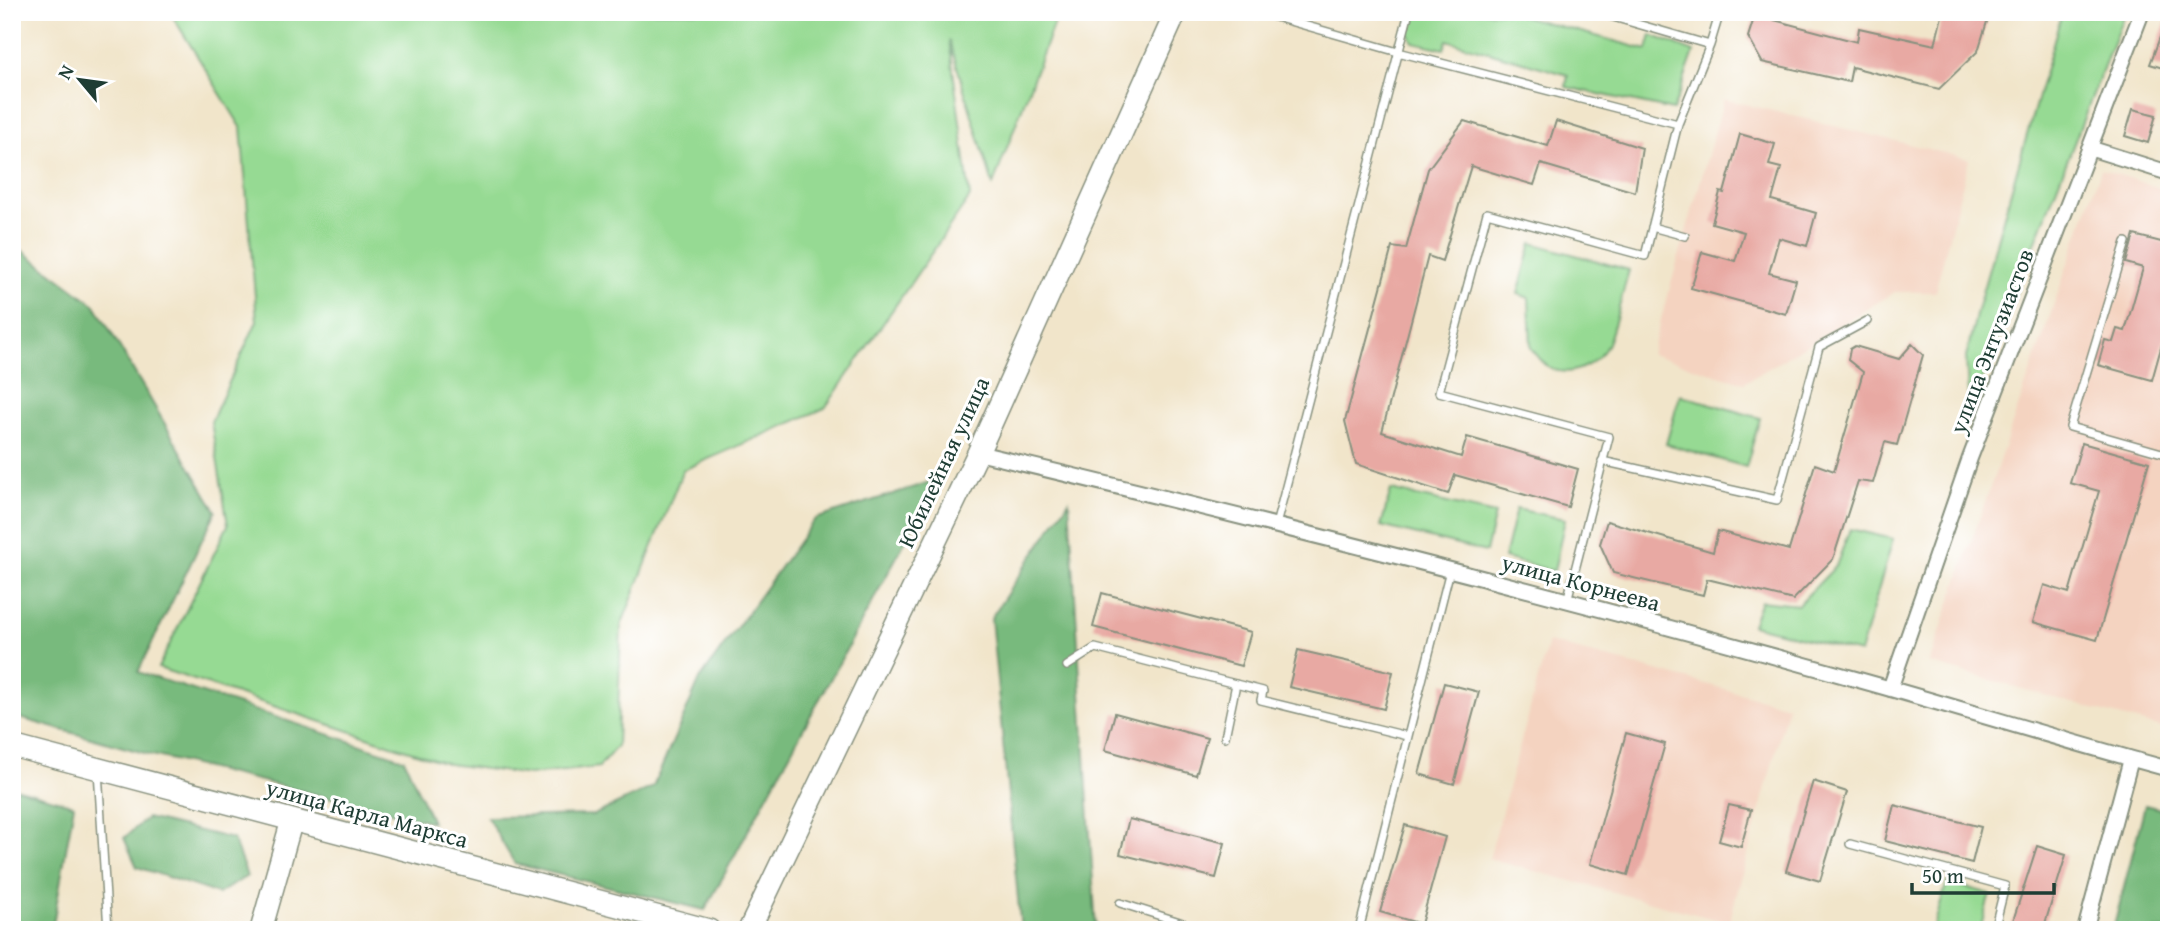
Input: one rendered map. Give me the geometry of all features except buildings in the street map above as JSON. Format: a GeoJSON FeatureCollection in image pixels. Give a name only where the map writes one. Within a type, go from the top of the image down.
{"type":"FeatureCollection","features":[{"type":"Feature","properties":{"kind":"street","name":"Юбилейная улица"},"geometry":{"type":"LineString","coordinates":[[748,930],[978,453],[1176,12]]}},
{"type":"Feature","properties":{"kind":"street","name":"улица Энтузиастов"},"geometry":{"type":"LineString","coordinates":[[1890,689],[1950,513],[2141,12]]}},
{"type":"Feature","properties":{"kind":"street"},"geometry":{"type":"LineString","coordinates":[[2089,148],[2169,173]]}},
{"type":"Feature","properties":{"kind":"street","name":"улица Корнеева"},"geometry":{"type":"LineString","coordinates":[[978,453],[1450,570],[2169,768]]}},
{"type":"Feature","properties":{"kind":"street","name":"улица Карла Маркса"},"geometry":{"type":"LineString","coordinates":[[12,746],[709,930]]}},
{"type":"Feature","properties":{"kind":"street"},"geometry":{"type":"LineString","coordinates":[[2085,930],[2131,759]]}},
{"type":"Feature","properties":{"kind":"street"},"geometry":{"type":"LineString","coordinates":[[261,930],[292,820]]}},
{"type":"Feature","properties":{"kind":"lane"},"geometry":{"type":"LineString","coordinates":[[1258,12],[1398,52],[1678,124]]}},
{"type":"Feature","properties":{"kind":"lane"},"geometry":{"type":"LineString","coordinates":[[1276,525],[1409,12]]}},
{"type":"Feature","properties":{"kind":"lane"},"geometry":{"type":"LineString","coordinates":[[1596,12],[1710,44]]}},
{"type":"Feature","properties":{"kind":"lane"},"geometry":{"type":"LineString","coordinates":[[1567,602],[1609,438],[1439,392],[1487,213],[1645,256],[1678,124],[1720,12]]}},
{"type":"Feature","properties":{"kind":"lane"},"geometry":{"type":"LineString","coordinates":[[1653,227],[1685,236]]}},
{"type":"Feature","properties":{"kind":"lane"},"geometry":{"type":"LineString","coordinates":[[2126,242],[2070,427],[2169,455]]}},
{"type":"Feature","properties":{"kind":"lane"},"geometry":{"type":"LineString","coordinates":[[1602,461],[1777,500],[1819,347],[1867,321]]}},
{"type":"Feature","properties":{"kind":"lane"},"geometry":{"type":"LineString","coordinates":[[1359,930],[1450,570]]}},
{"type":"Feature","properties":{"kind":"lane"},"geometry":{"type":"LineString","coordinates":[[1067,666],[1095,648],[1263,691],[1261,700],[1407,736]]}},
{"type":"Feature","properties":{"kind":"lane"},"geometry":{"type":"LineString","coordinates":[[1225,737],[1236,684]]}},
{"type":"Feature","properties":{"kind":"lane"},"geometry":{"type":"LineString","coordinates":[[98,770],[108,930]]}},
{"type":"Feature","properties":{"kind":"lane"},"geometry":{"type":"LineString","coordinates":[[1850,844],[2005,887],[1994,930]]}},
{"type":"Feature","properties":{"kind":"lane"},"geometry":{"type":"LineString","coordinates":[[1120,904],[1205,930]]}},
{"type":"Feature","properties":{"kind":"shaded area"},"geometry":{"type":"Polygon","coordinates":[[[1724,99],[1969,159],[1935,292],[1895,292],[1744,383],[1651,354],[1724,99]]]}},
{"type":"Feature","properties":{"kind":"shaded area"},"geometry":{"type":"Polygon","coordinates":[[[2101,169],[2169,191],[2169,730],[1929,663],[2101,169]]]}},
{"type":"Feature","properties":{"kind":"shaded area"},"geometry":{"type":"Polygon","coordinates":[[[1548,642],[1788,706],[1729,923],[1489,859],[1548,642]]]}},
{"type":"Feature","properties":{"kind":"green space"},"geometry":{"type":"Polygon","coordinates":[[[170,12],[945,12],[946,16],[946,12],[1058,12],[993,185],[949,40],[970,197],[825,408],[683,470],[621,626],[617,746],[599,767],[529,775],[449,764],[158,668],[228,525],[211,422],[257,321],[241,127],[170,12]]]}},
{"type":"Feature","properties":{"kind":"green space"},"geometry":{"type":"Polygon","coordinates":[[[1414,12],[1508,12],[1647,50],[1651,35],[1694,52],[1673,110],[1566,87],[1568,75],[1447,40],[1444,49],[1413,42],[1408,32],[1414,12]]]}},
{"type":"Feature","properties":{"kind":"green space"},"geometry":{"type":"Polygon","coordinates":[[[2062,12],[2125,12],[1969,413],[1966,357],[2062,12]]]}},
{"type":"Feature","properties":{"kind":"green space"},"geometry":{"type":"Polygon","coordinates":[[[12,243],[95,305],[216,511],[138,672],[404,759],[432,822],[148,754],[12,716],[12,243]]]}},
{"type":"Feature","properties":{"kind":"green space"},"geometry":{"type":"Polygon","coordinates":[[[1532,243],[1629,270],[1608,343],[1591,363],[1575,370],[1557,371],[1549,367],[1531,348],[1529,298],[1518,294],[1532,243]]]}},
{"type":"Feature","properties":{"kind":"green space"},"geometry":{"type":"Polygon","coordinates":[[[1680,395],[1760,418],[1746,467],[1666,444],[1680,395]]]}},
{"type":"Feature","properties":{"kind":"green space"},"geometry":{"type":"Polygon","coordinates":[[[939,479],[705,910],[515,864],[487,817],[594,815],[653,787],[700,679],[815,519],[939,479]]]}},
{"type":"Feature","properties":{"kind":"green space"},"geometry":{"type":"Polygon","coordinates":[[[1391,490],[1495,514],[1486,552],[1381,526],[1391,490]]]}},
{"type":"Feature","properties":{"kind":"green space"},"geometry":{"type":"Polygon","coordinates":[[[1069,501],[1096,930],[1021,930],[991,618],[1069,501]]]}},
{"type":"Feature","properties":{"kind":"green space"},"geometry":{"type":"Polygon","coordinates":[[[1516,509],[1565,519],[1554,571],[1504,558],[1516,509]]]}},
{"type":"Feature","properties":{"kind":"green space"},"geometry":{"type":"Polygon","coordinates":[[[1850,529],[1893,539],[1860,653],[1752,625],[1761,601],[1798,605],[1836,566],[1850,529]]]}},
{"type":"Feature","properties":{"kind":"green space"},"geometry":{"type":"Polygon","coordinates":[[[12,787],[74,805],[52,930],[12,930],[12,787]]]}},
{"type":"Feature","properties":{"kind":"green space"},"geometry":{"type":"Polygon","coordinates":[[[2145,805],[2169,811],[2169,930],[2113,930],[2145,805]]]}},
{"type":"Feature","properties":{"kind":"green space"},"geometry":{"type":"Polygon","coordinates":[[[147,818],[233,839],[247,876],[218,894],[137,867],[124,838],[147,818]]]}},
{"type":"Feature","properties":{"kind":"green space"},"geometry":{"type":"Polygon","coordinates":[[[1947,882],[1990,894],[1980,930],[1933,930],[1947,882]]]}}]}
